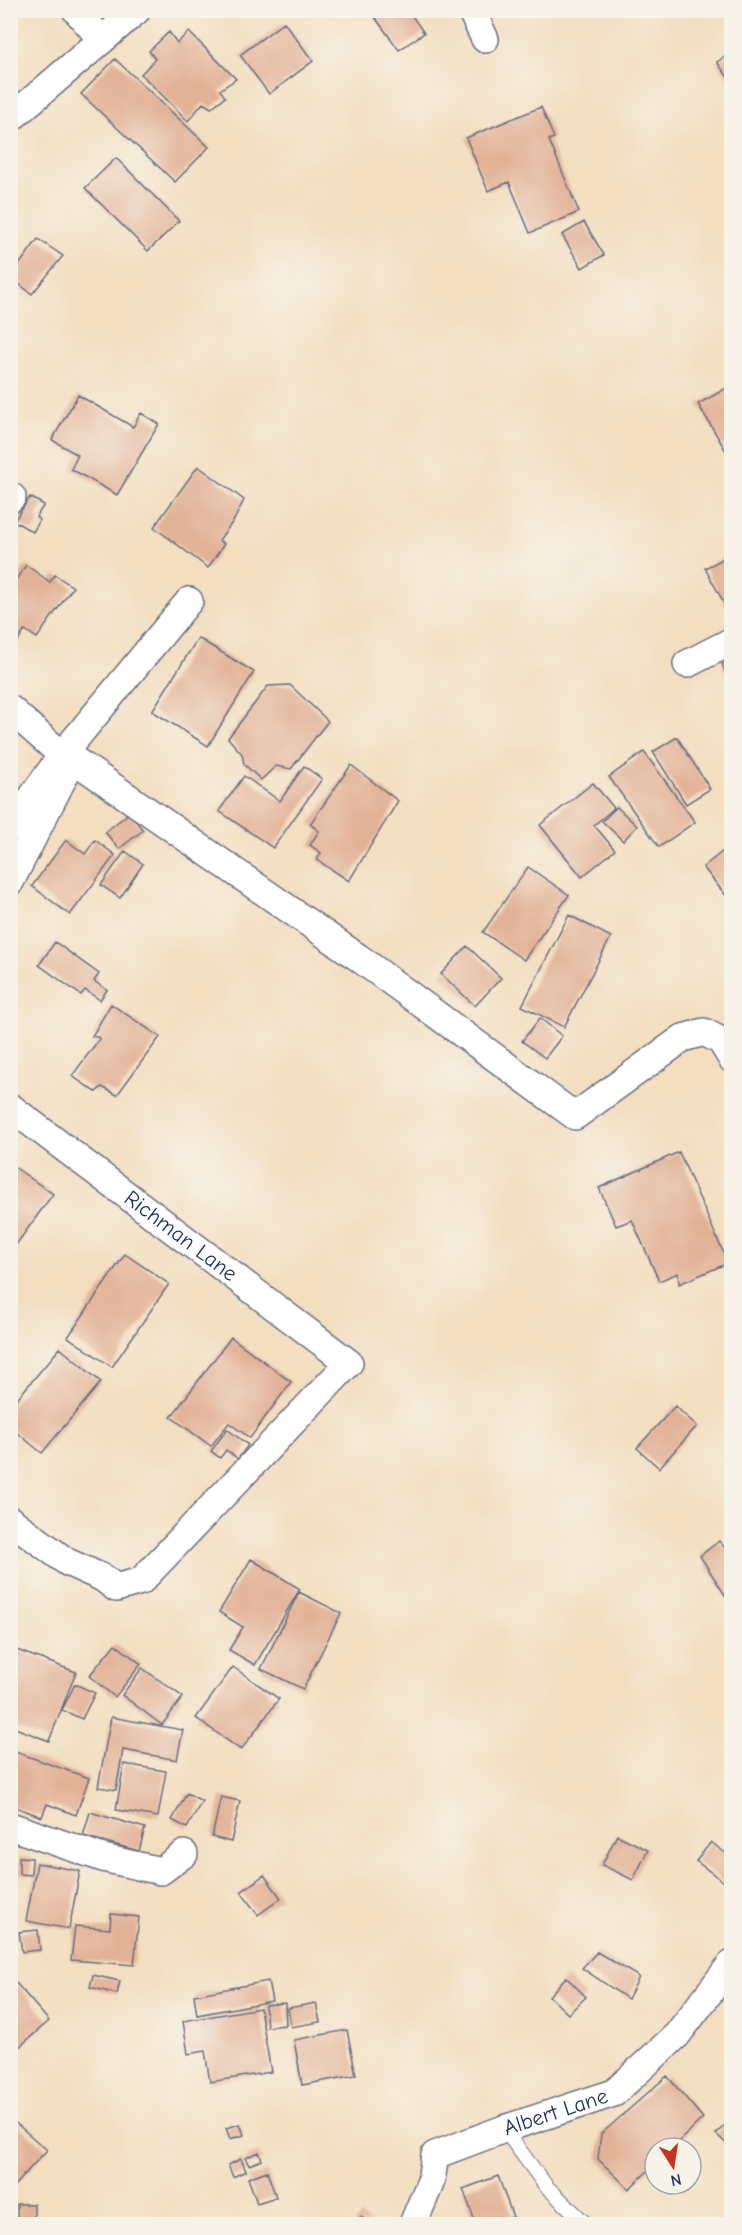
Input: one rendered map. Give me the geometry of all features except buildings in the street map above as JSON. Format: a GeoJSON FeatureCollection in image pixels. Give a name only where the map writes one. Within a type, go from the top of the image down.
{"type":"FeatureCollection","features":[{"type":"Feature","properties":{"kind":"street"},"geometry":{"type":"LineString","coordinates":[[76,10],[102,40]]}},
{"type":"Feature","properties":{"kind":"street"},"geometry":{"type":"LineString","coordinates":[[10,119],[137,10]]}},
{"type":"Feature","properties":{"kind":"street"},"geometry":{"type":"LineString","coordinates":[[471,10],[485,39]]}},
{"type":"Feature","properties":{"kind":"street"},"geometry":{"type":"LineString","coordinates":[[10,828],[189,601]]}},
{"type":"Feature","properties":{"kind":"street"},"geometry":{"type":"LineString","coordinates":[[687,664],[732,641]]}},
{"type":"Feature","properties":{"kind":"street"},"geometry":{"type":"LineString","coordinates":[[10,709],[68,757],[359,958],[575,1116],[683,1038],[704,1032],[721,1041],[732,1059]]}},
{"type":"Feature","properties":{"kind":"street"},"geometry":{"type":"LineString","coordinates":[[10,882],[68,757]]}},
{"type":"Feature","properties":{"kind":"street"},"geometry":{"type":"LineString","coordinates":[[10,1107],[349,1363],[141,1581],[116,1588],[103,1578],[67,1562],[10,1520]]}},
{"type":"Feature","properties":{"kind":"street","name":"Richman Lane"},"geometry":{"type":"LineString","coordinates":[[10,1115],[349,1363]]}},
{"type":"Feature","properties":{"kind":"street"},"geometry":{"type":"LineString","coordinates":[[10,1826],[103,1858],[161,1871],[184,1854]]}},
{"type":"Feature","properties":{"kind":"street","name":"Albert Lane"},"geometry":{"type":"LineString","coordinates":[[413,2224],[431,2181],[435,2155],[504,2129],[614,2093],[677,2035],[732,1963]]}},
{"type":"Feature","properties":{"kind":"lane"},"geometry":{"type":"LineString","coordinates":[[504,2129],[546,2186],[586,2224]]}}]}
